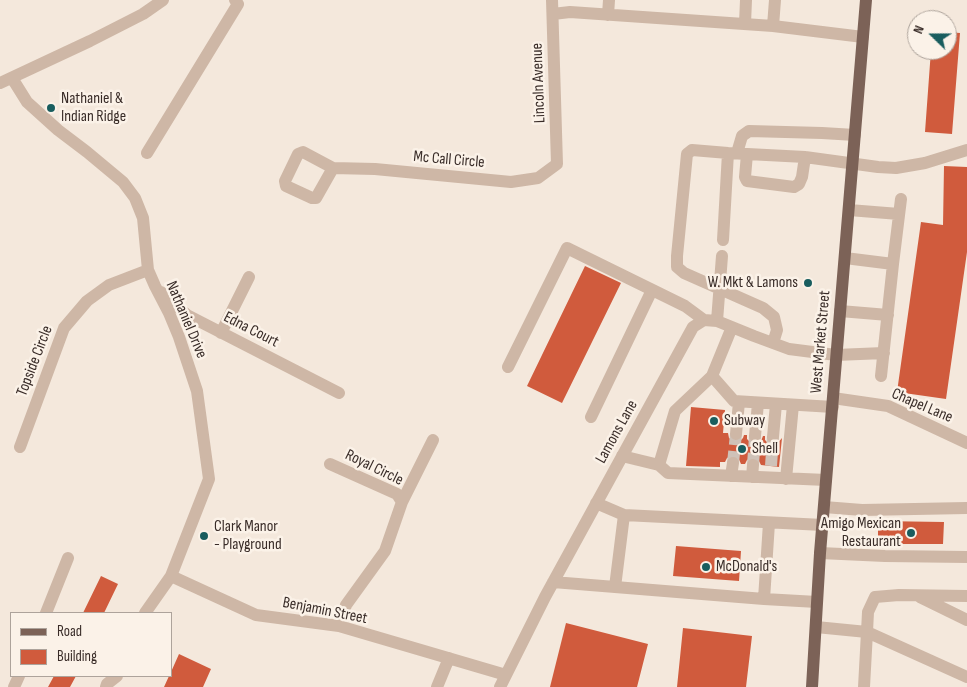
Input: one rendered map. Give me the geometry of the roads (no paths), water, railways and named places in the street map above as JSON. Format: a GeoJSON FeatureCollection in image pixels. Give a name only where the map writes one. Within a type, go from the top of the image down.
{"type":"FeatureCollection","features":[{"type":"Feature","properties":{"kind":"main road","name":"West Market Street"},"geometry":{"type":"LineString","coordinates":[[812,687],[820,553],[866,0]]}},
{"type":"Feature","properties":{"kind":"street"},"geometry":{"type":"LineString","coordinates":[[6,80],[90,42],[143,14],[163,0]]}},
{"type":"Feature","properties":{"kind":"street"},"geometry":{"type":"LineString","coordinates":[[147,153],[238,4],[235,0]]}},
{"type":"Feature","properties":{"kind":"street","name":"Lincoln Avenue"},"geometry":{"type":"LineString","coordinates":[[552,0],[557,164]]}},
{"type":"Feature","properties":{"kind":"street"},"geometry":{"type":"LineString","coordinates":[[608,15],[609,0]]}},
{"type":"Feature","properties":{"kind":"street"},"geometry":{"type":"LineString","coordinates":[[745,24],[746,0]]}},
{"type":"Feature","properties":{"kind":"street"},"geometry":{"type":"LineString","coordinates":[[773,26],[776,0]]}},
{"type":"Feature","properties":{"kind":"street"},"geometry":{"type":"LineString","coordinates":[[553,14],[570,12],[745,24],[863,36]]}},
{"type":"Feature","properties":{"kind":"street","name":"Nathaniel Drive"},"geometry":{"type":"LineString","coordinates":[[6,80],[58,130],[123,182],[135,198],[143,218],[148,270],[154,286],[169,313],[197,391],[209,480],[171,576],[146,612]]}},
{"type":"Feature","properties":{"kind":"street"},"geometry":{"type":"LineString","coordinates":[[724,240],[737,153],[742,136],[749,132],[855,135]]}},
{"type":"Feature","properties":{"kind":"street"},"geometry":{"type":"LineString","coordinates":[[773,343],[777,330],[774,317],[763,308],[684,273],[677,267],[687,154],[692,150],[805,157],[896,168],[925,163],[967,150]]}},
{"type":"Feature","properties":{"kind":"street"},"geometry":{"type":"LineString","coordinates":[[737,153],[747,181],[794,187],[799,184],[802,178],[805,157]]}},
{"type":"Feature","properties":{"kind":"street","name":"Mc Call Circle"},"geometry":{"type":"LineString","coordinates":[[333,168],[511,182],[538,178],[557,164]]}},
{"type":"Feature","properties":{"kind":"street"},"geometry":{"type":"LineString","coordinates":[[881,376],[901,198]]}},
{"type":"Feature","properties":{"kind":"street"},"geometry":{"type":"LineString","coordinates":[[849,210],[899,214]]}},
{"type":"Feature","properties":{"kind":"street"},"geometry":{"type":"LineString","coordinates":[[508,368],[567,248],[710,320],[789,349],[836,355],[884,353]]}},
{"type":"Feature","properties":{"kind":"street"},"geometry":{"type":"LineString","coordinates":[[710,320],[720,288],[722,256]]}},
{"type":"Feature","properties":{"kind":"street"},"geometry":{"type":"LineString","coordinates":[[845,258],[893,264]]}},
{"type":"Feature","properties":{"kind":"street","name":"Topside Circle"},"geometry":{"type":"LineString","coordinates":[[20,447],[64,328],[87,301],[109,285],[148,270]]}},
{"type":"Feature","properties":{"kind":"street"},"geometry":{"type":"LineString","coordinates":[[221,333],[250,277]]}},
{"type":"Feature","properties":{"kind":"street","name":"Edna Court"},"geometry":{"type":"LineString","coordinates":[[154,286],[187,315],[339,393]]}},
{"type":"Feature","properties":{"kind":"street"},"geometry":{"type":"LineString","coordinates":[[591,417],[652,290]]}},
{"type":"Feature","properties":{"kind":"street"},"geometry":{"type":"LineString","coordinates":[[840,311],[888,315]]}},
{"type":"Feature","properties":{"kind":"street","name":"Lamons Lane"},"geometry":{"type":"LineString","coordinates":[[500,687],[553,582],[693,327],[710,320]]}},
{"type":"Feature","properties":{"kind":"street"},"geometry":{"type":"LineString","coordinates":[[659,465],[675,411],[712,376],[732,327]]}},
{"type":"Feature","properties":{"kind":"street"},"geometry":{"type":"LineString","coordinates":[[712,376],[734,401],[739,402],[736,434]]}},
{"type":"Feature","properties":{"kind":"street","name":"Chapel Lane"},"geometry":{"type":"LineString","coordinates":[[739,402],[792,405],[833,402],[888,406],[967,444]]}},
{"type":"Feature","properties":{"kind":"street"},"geometry":{"type":"LineString","coordinates":[[755,436],[758,403]]}},
{"type":"Feature","properties":{"kind":"street"},"geometry":{"type":"LineString","coordinates":[[773,437],[776,404]]}},
{"type":"Feature","properties":{"kind":"street"},"geometry":{"type":"LineString","coordinates":[[786,478],[792,405]]}},
{"type":"Feature","properties":{"kind":"street"},"geometry":{"type":"LineString","coordinates":[[402,502],[433,440]]}},
{"type":"Feature","properties":{"kind":"street"},"geometry":{"type":"LineString","coordinates":[[622,456],[659,465],[668,474],[731,476],[752,471],[770,472],[786,478],[826,480]]}},
{"type":"Feature","properties":{"kind":"street"},"geometry":{"type":"LineString","coordinates":[[731,476],[733,463]]}},
{"type":"Feature","properties":{"kind":"street","name":"Royal Circle"},"geometry":{"type":"LineString","coordinates":[[330,464],[397,494],[402,502],[385,551],[346,606],[339,626]]}},
{"type":"Feature","properties":{"kind":"street"},"geometry":{"type":"LineString","coordinates":[[596,503],[624,515],[823,525]]}},
{"type":"Feature","properties":{"kind":"street"},"geometry":{"type":"LineString","coordinates":[[824,507],[862,510],[967,508]]}},
{"type":"Feature","properties":{"kind":"street"},"geometry":{"type":"LineString","coordinates":[[616,587],[624,515]]}},
{"type":"Feature","properties":{"kind":"street"},"geometry":{"type":"LineString","coordinates":[[764,599],[769,523]]}},
{"type":"Feature","properties":{"kind":"street"},"geometry":{"type":"LineString","coordinates":[[820,553],[967,557]]}},
{"type":"Feature","properties":{"kind":"street"},"geometry":{"type":"LineString","coordinates":[[46,612],[68,558]]}},
{"type":"Feature","properties":{"kind":"street","name":"Benjamin Street"},"geometry":{"type":"LineString","coordinates":[[171,576],[256,615],[339,626],[506,675]]}},
{"type":"Feature","properties":{"kind":"street"},"geometry":{"type":"LineString","coordinates":[[553,582],[817,602]]}},
{"type":"Feature","properties":{"kind":"street"},"geometry":{"type":"LineString","coordinates":[[865,687],[868,612],[875,598],[899,595],[967,596]]}},
{"type":"Feature","properties":{"kind":"street"},"geometry":{"type":"LineString","coordinates":[[916,595],[967,620]]}},
{"type":"Feature","properties":{"kind":"street"},"geometry":{"type":"LineString","coordinates":[[816,627],[867,632],[967,677]]}},
{"type":"Feature","properties":{"kind":"street"},"geometry":{"type":"LineString","coordinates":[[437,687],[449,658]]}},
{"type":"Feature","properties":{"kind":"street"},"geometry":{"type":"LineString","coordinates":[[106,687],[116,677]]}},
{"type":"Feature","properties":{"kind":"tunnel"},"geometry":{"type":"LineString","coordinates":[[733,463],[736,434]]}},
{"type":"Feature","properties":{"kind":"tunnel"},"geometry":{"type":"LineString","coordinates":[[753,465],[755,436]]}},
{"type":"Feature","properties":{"kind":"tunnel"},"geometry":{"type":"LineString","coordinates":[[771,466],[773,437]]}},
{"type":"Feature","properties":{"kind":"place","name":"Nathaniel & Indian Ridge"},"geometry":{"type":"Point","coordinates":[51,108]}},
{"type":"Feature","properties":{"kind":"place","name":"W. Mkt & Lamons"},"geometry":{"type":"Point","coordinates":[808,283]}},
{"type":"Feature","properties":{"kind":"place","name":"Subway"},"geometry":{"type":"Point","coordinates":[714,421]}},
{"type":"Feature","properties":{"kind":"place","name":"Shell"},"geometry":{"type":"Point","coordinates":[742,449]}},
{"type":"Feature","properties":{"kind":"place","name":"Amigo Mexican Restaurant"},"geometry":{"type":"Point","coordinates":[911,533]}},
{"type":"Feature","properties":{"kind":"place","name":"Clark Manor - Playground"},"geometry":{"type":"Point","coordinates":[204,536]}},
{"type":"Feature","properties":{"kind":"place","name":"McDonald's"},"geometry":{"type":"Point","coordinates":[706,567]}}]}
